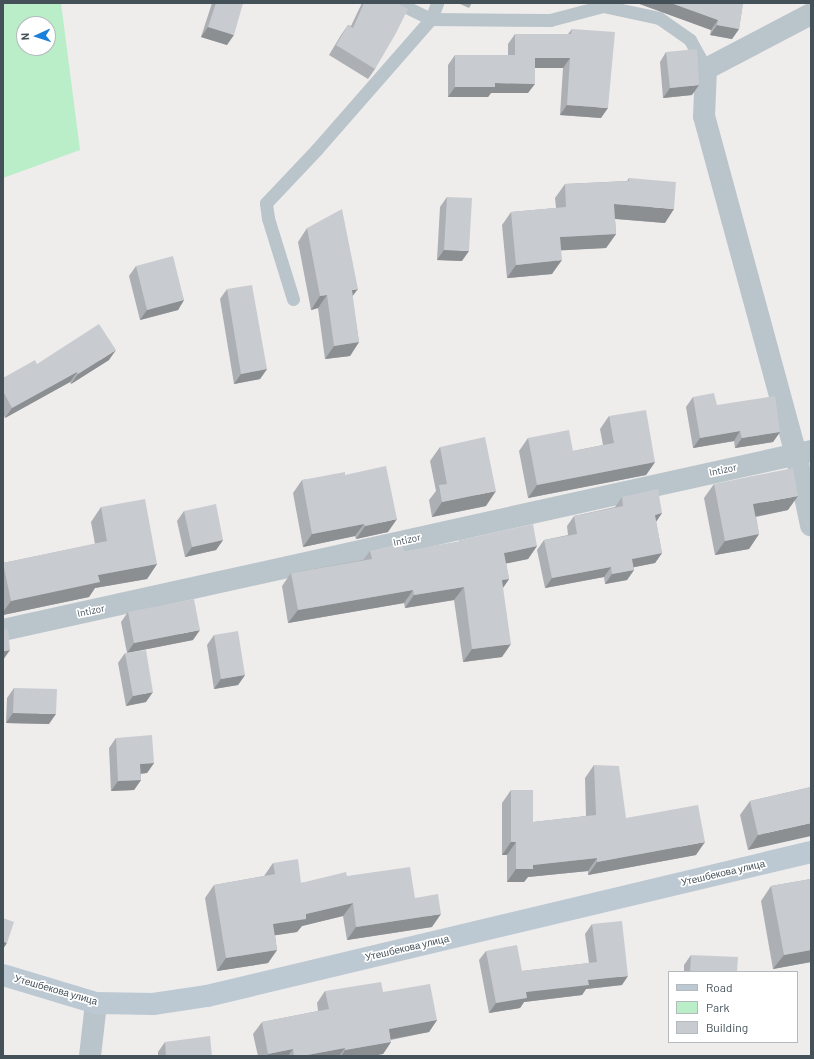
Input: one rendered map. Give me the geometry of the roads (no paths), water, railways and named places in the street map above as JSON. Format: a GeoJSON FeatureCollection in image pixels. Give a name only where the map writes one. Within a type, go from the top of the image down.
{"type":"FeatureCollection","features":[{"type":"Feature","properties":{"kind":"main road","name":"Утешбекова улица"},"geometry":{"type":"LineString","coordinates":[[3,975],[96,1003],[153,1004],[207,996],[811,852]]}},
{"type":"Feature","properties":{"kind":"street"},"geometry":{"type":"LineString","coordinates":[[811,14],[706,69],[704,116],[804,452],[811,525]]}},
{"type":"Feature","properties":{"kind":"street","name":"Intizor"},"geometry":{"type":"LineString","coordinates":[[3,630],[804,452]]}},
{"type":"Feature","properties":{"kind":"street"},"geometry":{"type":"LineString","coordinates":[[90,1056],[96,1003]]}},
{"type":"Feature","properties":{"kind":"lane"},"geometry":{"type":"LineString","coordinates":[[398,3],[431,19],[550,20],[603,6],[659,18],[690,40],[706,69]]}},
{"type":"Feature","properties":{"kind":"lane"},"geometry":{"type":"LineString","coordinates":[[293,299],[268,218],[266,203],[317,149],[431,19],[437,3]]}}]}
